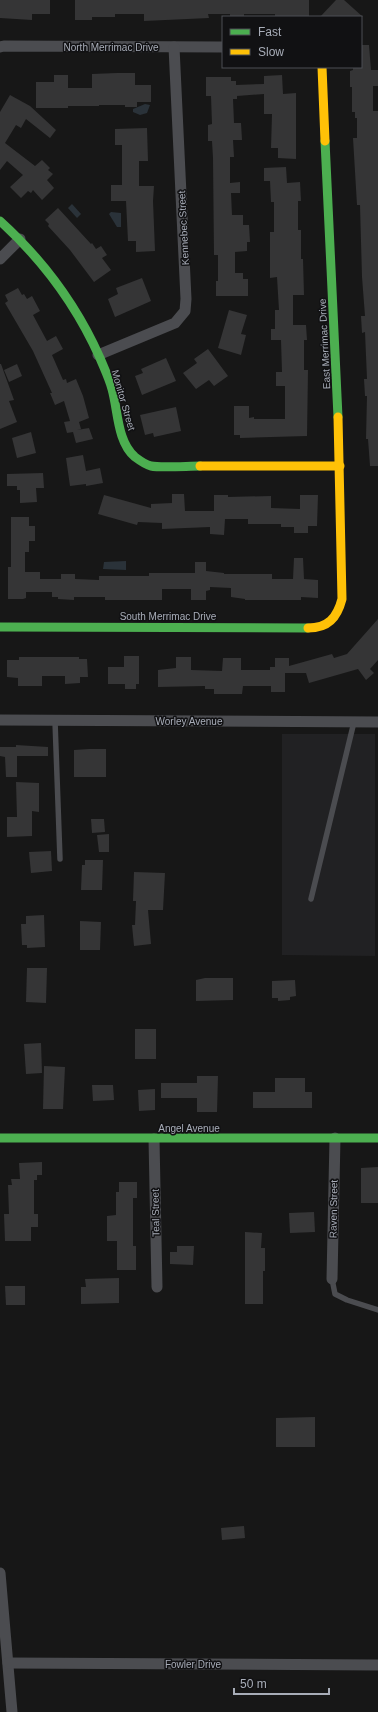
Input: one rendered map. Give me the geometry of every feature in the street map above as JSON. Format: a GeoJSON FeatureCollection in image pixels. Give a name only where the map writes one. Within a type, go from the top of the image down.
{"type":"FeatureCollection","features":[{"type":"Feature","properties":{"kind":"street","name":"North Merrimac Drive"},"geometry":{"type":"LineString","coordinates":[[0,47],[222,47]]}},
{"type":"Feature","properties":{"kind":"street","name":"Kennebec Street"},"geometry":{"type":"LineString","coordinates":[[98,355],[175,323],[185,311],[186,299],[174,47]]}},
{"type":"Feature","properties":{"kind":"street","name":"East Merrimac Drive"},"geometry":{"type":"LineString","coordinates":[[322,68],[340,466],[342,599],[340,610],[334,618]]}},
{"type":"Feature","properties":{"kind":"street","name":"Monitor Street"},"geometry":{"type":"LineString","coordinates":[[0,220],[20,239],[52,275],[76,311],[98,355],[112,389],[122,436],[132,455],[151,466],[340,466]]}},
{"type":"Feature","properties":{"kind":"street"},"geometry":{"type":"LineString","coordinates":[[0,259],[20,239]]}},
{"type":"Feature","properties":{"kind":"street","name":"South Merrimac Drive"},"geometry":{"type":"LineString","coordinates":[[0,627],[319,628],[334,618]]}},
{"type":"Feature","properties":{"kind":"street","name":"Worley Avenue"},"geometry":{"type":"LineString","coordinates":[[0,720],[378,722]]}},
{"type":"Feature","properties":{"kind":"street","name":"Angel Avenue"},"geometry":{"type":"LineString","coordinates":[[0,1138],[378,1138]]}},
{"type":"Feature","properties":{"kind":"street","name":"Raven Street"},"geometry":{"type":"LineString","coordinates":[[332,1279],[335,1138]]}},
{"type":"Feature","properties":{"kind":"street","name":"Teal Street"},"geometry":{"type":"LineString","coordinates":[[154,1139],[156,1287]]}},
{"type":"Feature","properties":{"kind":"street"},"geometry":{"type":"LineString","coordinates":[[0,1573],[12,1712]]}},
{"type":"Feature","properties":{"kind":"street","name":"Fowler Drive"},"geometry":{"type":"LineString","coordinates":[[8,1663],[378,1664]]}},
{"type":"Feature","properties":{"kind":"lane"},"geometry":{"type":"LineString","coordinates":[[55,721],[60,859]]}},
{"type":"Feature","properties":{"kind":"lane"},"geometry":{"type":"LineString","coordinates":[[311,899],[354,722]]}},
{"type":"Feature","properties":{"kind":"lane"},"geometry":{"type":"LineString","coordinates":[[332,1279],[335,1294],[346,1300],[378,1310]]}},
{"type":"Feature","properties":{"kind":"shaded area"},"geometry":{"type":"Polygon","coordinates":[[[145,104],[150,105],[147,113],[140,115],[133,112],[133,109],[145,104]]]}},
{"type":"Feature","properties":{"kind":"shaded area"},"geometry":{"type":"Polygon","coordinates":[[[72,204],[81,214],[77,218],[68,208],[72,204]]]}},
{"type":"Feature","properties":{"kind":"shaded area"},"geometry":{"type":"Polygon","coordinates":[[[111,212],[121,213],[121,227],[117,227],[109,214],[111,212]]]}},
{"type":"Feature","properties":{"kind":"shaded area"},"geometry":{"type":"Polygon","coordinates":[[[126,561],[126,570],[103,569],[104,562],[126,561]]]}},
{"type":"Feature","properties":{"kind":"shaded area"},"geometry":{"type":"Polygon","coordinates":[[[282,734],[375,734],[375,956],[282,955],[282,734]]]}},
{"type":"Feature","properties":{"kind":"building"},"geometry":{"type":"Polygon","coordinates":[[[0,0],[50,0],[50,14],[32,14],[32,20],[0,18],[0,0]]]}},
{"type":"Feature","properties":{"kind":"building"},"geometry":{"type":"Polygon","coordinates":[[[75,0],[309,0],[309,16],[244,14],[244,16],[230,16],[230,14],[208,14],[209,18],[144,21],[144,14],[115,14],[115,17],[92,17],[92,20],[75,20],[75,0]]]}},
{"type":"Feature","properties":{"kind":"building"},"geometry":{"type":"Polygon","coordinates":[[[336,0],[344,0],[362,16],[321,16],[336,0]]]}},
{"type":"Feature","properties":{"kind":"building"},"geometry":{"type":"Polygon","coordinates":[[[362,45],[369,45],[371,70],[378,70],[378,86],[373,86],[373,111],[378,111],[378,466],[370,466],[368,439],[366,439],[367,396],[365,396],[364,379],[367,379],[365,332],[362,333],[361,316],[365,316],[362,277],[360,205],[357,205],[353,138],[357,138],[357,118],[355,118],[355,112],[352,112],[352,87],[350,87],[350,71],[353,70],[353,68],[362,68],[362,45]]]}},
{"type":"Feature","properties":{"kind":"building"},"geometry":{"type":"Polygon","coordinates":[[[135,73],[135,85],[151,85],[151,102],[137,102],[137,107],[125,107],[125,105],[99,105],[68,106],[68,108],[36,108],[36,82],[54,82],[54,75],[68,75],[68,88],[92,88],[92,74],[135,73]]]}},
{"type":"Feature","properties":{"kind":"building"},"geometry":{"type":"Polygon","coordinates":[[[282,75],[283,94],[296,93],[296,159],[278,158],[278,148],[271,148],[272,114],[264,114],[264,94],[237,96],[237,99],[233,99],[234,123],[241,123],[242,140],[233,140],[234,157],[230,157],[230,183],[240,182],[240,193],[231,193],[232,215],[243,215],[243,225],[249,225],[250,242],[247,242],[247,251],[235,252],[235,273],[243,273],[243,279],[248,279],[248,296],[216,296],[216,281],[218,281],[218,255],[214,255],[213,158],[212,141],[208,141],[208,125],[212,124],[211,96],[206,96],[206,77],[231,77],[231,81],[236,81],[236,85],[264,84],[264,76],[282,75]]]}},
{"type":"Feature","properties":{"kind":"building"},"geometry":{"type":"Polygon","coordinates":[[[10,95],[30,106],[56,130],[50,138],[26,119],[21,128],[16,125],[5,143],[35,166],[42,160],[50,168],[48,170],[53,174],[47,180],[54,188],[42,200],[33,190],[31,193],[28,191],[21,198],[10,187],[23,175],[7,161],[0,170],[0,112],[10,95]]]}},
{"type":"Feature","properties":{"kind":"building"},"geometry":{"type":"Polygon","coordinates":[[[147,128],[148,161],[139,161],[139,186],[154,186],[153,201],[155,251],[136,252],[136,241],[128,241],[126,201],[111,201],[111,185],[122,185],[122,145],[115,145],[115,129],[147,128]]]}},
{"type":"Feature","properties":{"kind":"building"},"geometry":{"type":"Polygon","coordinates":[[[286,167],[287,183],[300,182],[301,201],[298,201],[298,230],[301,230],[301,259],[303,259],[304,295],[293,295],[293,325],[306,325],[307,340],[304,340],[304,370],[308,370],[307,436],[240,438],[240,435],[234,435],[234,406],[249,406],[249,418],[285,419],[285,386],[276,386],[276,372],[282,372],[281,340],[271,340],[271,329],[275,329],[275,310],[279,310],[277,277],[270,278],[270,232],[274,232],[274,202],[271,202],[270,181],[264,181],[264,168],[286,167]]]}},
{"type":"Feature","properties":{"kind":"building"},"geometry":{"type":"Polygon","coordinates":[[[58,208],[96,249],[101,246],[107,255],[102,258],[111,270],[94,282],[70,250],[48,226],[49,224],[45,220],[58,208]]]}},
{"type":"Feature","properties":{"kind":"building"},"geometry":{"type":"Polygon","coordinates":[[[142,278],[151,301],[115,317],[108,299],[118,294],[116,288],[142,278]]]}},
{"type":"Feature","properties":{"kind":"building"},"geometry":{"type":"Polygon","coordinates":[[[18,288],[22,295],[24,294],[27,299],[32,296],[40,311],[33,315],[47,341],[56,336],[63,349],[52,355],[63,380],[66,379],[67,383],[76,379],[83,396],[89,418],[79,422],[81,429],[77,430],[89,428],[93,439],[76,443],[73,432],[67,433],[64,422],[70,421],[64,401],[55,405],[50,393],[52,393],[33,351],[5,303],[8,301],[5,295],[18,288]]]}},
{"type":"Feature","properties":{"kind":"building"},"geometry":{"type":"Polygon","coordinates":[[[229,310],[247,315],[241,334],[246,335],[241,355],[218,348],[229,310]]]}},
{"type":"Feature","properties":{"kind":"building"},"geometry":{"type":"Polygon","coordinates":[[[208,349],[228,376],[214,386],[209,380],[196,389],[183,373],[197,363],[194,359],[208,349]]]}},
{"type":"Feature","properties":{"kind":"building"},"geometry":{"type":"Polygon","coordinates":[[[166,358],[176,381],[142,395],[135,376],[143,373],[141,369],[166,358]]]}},
{"type":"Feature","properties":{"kind":"building"},"geometry":{"type":"Polygon","coordinates":[[[0,364],[14,400],[9,401],[17,422],[0,429],[0,364]]]}},
{"type":"Feature","properties":{"kind":"building"},"geometry":{"type":"Polygon","coordinates":[[[17,364],[22,376],[9,382],[4,370],[17,364]]]}},
{"type":"Feature","properties":{"kind":"building"},"geometry":{"type":"Polygon","coordinates":[[[176,407],[181,431],[154,437],[153,433],[145,435],[140,415],[176,407]]]}},
{"type":"Feature","properties":{"kind":"building"},"geometry":{"type":"Polygon","coordinates":[[[31,432],[36,453],[17,458],[12,438],[31,432]]]}},
{"type":"Feature","properties":{"kind":"building"},"geometry":{"type":"Polygon","coordinates":[[[83,455],[86,471],[100,468],[103,483],[86,486],[86,484],[70,486],[66,458],[83,455]]]}},
{"type":"Feature","properties":{"kind":"building"},"geometry":{"type":"Polygon","coordinates":[[[43,473],[44,488],[36,488],[37,502],[20,503],[20,490],[17,490],[17,486],[7,486],[7,474],[43,473]]]}},
{"type":"Feature","properties":{"kind":"building"},"geometry":{"type":"Polygon","coordinates":[[[172,494],[184,494],[185,511],[214,511],[214,495],[228,495],[228,497],[271,496],[271,508],[300,509],[300,495],[318,495],[317,526],[308,526],[308,533],[294,533],[294,527],[281,527],[281,524],[248,524],[248,519],[225,519],[224,535],[210,534],[210,527],[162,529],[162,523],[138,522],[137,525],[98,514],[104,495],[151,508],[151,504],[172,503],[172,494]]]}},
{"type":"Feature","properties":{"kind":"building"},"geometry":{"type":"Polygon","coordinates":[[[11,517],[29,517],[29,526],[35,526],[35,541],[29,541],[29,552],[25,552],[25,572],[40,572],[40,579],[61,579],[61,574],[75,574],[75,579],[99,580],[99,576],[149,576],[149,573],[195,573],[195,562],[206,562],[206,571],[224,574],[272,574],[272,579],[293,579],[294,558],[303,558],[304,579],[318,580],[318,598],[301,597],[301,600],[245,600],[231,597],[231,588],[210,587],[210,590],[206,591],[206,600],[191,600],[191,589],[162,589],[162,600],[105,600],[105,597],[74,597],[74,600],[58,599],[58,597],[52,597],[52,592],[26,592],[26,598],[8,599],[8,567],[11,567],[11,517]]]}},
{"type":"Feature","properties":{"kind":"building"},"geometry":{"type":"Polygon","coordinates":[[[378,619],[378,660],[370,669],[374,673],[366,680],[358,669],[309,683],[306,673],[285,673],[285,692],[271,692],[271,686],[243,686],[242,694],[214,694],[214,689],[205,689],[205,686],[158,687],[158,670],[176,668],[176,657],[191,657],[191,670],[222,671],[223,658],[241,658],[241,670],[270,670],[270,667],[275,667],[275,658],[289,658],[289,666],[332,654],[334,658],[347,654],[378,619]]]}},
{"type":"Feature","properties":{"kind":"building"},"geometry":{"type":"Polygon","coordinates":[[[124,656],[139,656],[139,684],[136,684],[136,689],[125,689],[125,684],[108,684],[108,667],[124,667],[124,656]]]}},
{"type":"Feature","properties":{"kind":"building"},"geometry":{"type":"Polygon","coordinates":[[[19,657],[79,657],[79,659],[87,659],[88,677],[80,677],[80,683],[65,684],[65,676],[42,676],[42,686],[18,686],[18,678],[7,677],[7,660],[19,660],[19,657]]]}},
{"type":"Feature","properties":{"kind":"building"},"geometry":{"type":"Polygon","coordinates":[[[16,745],[48,747],[48,756],[17,756],[17,777],[6,777],[5,757],[0,756],[0,747],[16,747],[16,745]]]}},
{"type":"Feature","properties":{"kind":"building"},"geometry":{"type":"Polygon","coordinates":[[[106,749],[106,777],[74,777],[74,750],[106,749]]]}},
{"type":"Feature","properties":{"kind":"building"},"geometry":{"type":"Polygon","coordinates":[[[16,782],[39,783],[39,812],[32,811],[32,836],[7,837],[7,817],[17,817],[16,782]]]}},
{"type":"Feature","properties":{"kind":"building"},"geometry":{"type":"Polygon","coordinates":[[[91,819],[104,819],[105,832],[92,833],[91,819]]]}},
{"type":"Feature","properties":{"kind":"building"},"geometry":{"type":"Polygon","coordinates":[[[109,834],[109,852],[99,852],[97,835],[109,834]]]}},
{"type":"Feature","properties":{"kind":"building"},"geometry":{"type":"Polygon","coordinates":[[[51,851],[52,871],[31,873],[29,852],[51,851]]]}},
{"type":"Feature","properties":{"kind":"building"},"geometry":{"type":"Polygon","coordinates":[[[85,860],[103,860],[102,890],[81,890],[82,865],[85,865],[85,860]]]}},
{"type":"Feature","properties":{"kind":"building"},"geometry":{"type":"Polygon","coordinates":[[[134,872],[165,873],[163,910],[148,910],[151,944],[134,946],[132,925],[135,925],[136,901],[133,901],[134,872]]]}},
{"type":"Feature","properties":{"kind":"building"},"geometry":{"type":"Polygon","coordinates":[[[44,915],[45,947],[27,948],[27,945],[22,945],[21,924],[26,924],[26,916],[44,915]]]}},
{"type":"Feature","properties":{"kind":"building"},"geometry":{"type":"Polygon","coordinates":[[[80,921],[101,922],[100,950],[80,950],[80,921]]]}},
{"type":"Feature","properties":{"kind":"building"},"geometry":{"type":"Polygon","coordinates":[[[27,968],[47,968],[46,1003],[26,1002],[27,968]]]}},
{"type":"Feature","properties":{"kind":"building"},"geometry":{"type":"Polygon","coordinates":[[[205,978],[233,978],[233,1000],[196,1001],[196,980],[205,978]]]}},
{"type":"Feature","properties":{"kind":"building"},"geometry":{"type":"Polygon","coordinates":[[[295,980],[296,996],[290,997],[290,1000],[278,1001],[278,998],[272,998],[272,981],[295,980]]]}},
{"type":"Feature","properties":{"kind":"building"},"geometry":{"type":"Polygon","coordinates":[[[135,1029],[156,1029],[156,1059],[135,1059],[135,1029]]]}},
{"type":"Feature","properties":{"kind":"building"},"geometry":{"type":"Polygon","coordinates":[[[41,1043],[42,1073],[26,1074],[24,1044],[41,1043]]]}},
{"type":"Feature","properties":{"kind":"building"},"geometry":{"type":"Polygon","coordinates":[[[44,1066],[65,1067],[63,1109],[43,1109],[44,1066]]]}},
{"type":"Feature","properties":{"kind":"building"},"geometry":{"type":"Polygon","coordinates":[[[197,1076],[218,1076],[217,1112],[197,1112],[197,1098],[161,1098],[161,1083],[197,1083],[197,1076]]]}},
{"type":"Feature","properties":{"kind":"building"},"geometry":{"type":"Polygon","coordinates":[[[275,1078],[305,1078],[305,1092],[312,1092],[312,1108],[253,1108],[253,1092],[275,1092],[275,1078]]]}},
{"type":"Feature","properties":{"kind":"building"},"geometry":{"type":"Polygon","coordinates":[[[92,1085],[113,1085],[114,1100],[93,1101],[92,1085]]]}},
{"type":"Feature","properties":{"kind":"building"},"geometry":{"type":"Polygon","coordinates":[[[155,1089],[155,1110],[139,1111],[138,1090],[155,1089]]]}},
{"type":"Feature","properties":{"kind":"building"},"geometry":{"type":"Polygon","coordinates":[[[42,1162],[42,1175],[37,1175],[37,1180],[34,1180],[34,1214],[38,1214],[38,1227],[31,1227],[31,1241],[5,1241],[4,1214],[9,1214],[8,1185],[12,1185],[11,1179],[20,1179],[19,1163],[42,1162]]]}},
{"type":"Feature","properties":{"kind":"building"},"geometry":{"type":"Polygon","coordinates":[[[378,1167],[378,1203],[361,1203],[361,1168],[378,1167]]]}},
{"type":"Feature","properties":{"kind":"building"},"geometry":{"type":"Polygon","coordinates":[[[119,1182],[137,1182],[137,1198],[133,1198],[133,1246],[136,1246],[136,1270],[117,1270],[117,1241],[107,1241],[107,1216],[116,1215],[116,1192],[119,1192],[119,1182]]]}},
{"type":"Feature","properties":{"kind":"building"},"geometry":{"type":"Polygon","coordinates":[[[314,1212],[315,1232],[290,1233],[289,1213],[314,1212]]]}},
{"type":"Feature","properties":{"kind":"building"},"geometry":{"type":"Polygon","coordinates":[[[245,1232],[262,1233],[261,1248],[265,1248],[263,1304],[245,1304],[245,1232]]]}},
{"type":"Feature","properties":{"kind":"building"},"geometry":{"type":"Polygon","coordinates":[[[177,1246],[194,1246],[193,1265],[170,1264],[170,1252],[177,1252],[177,1246]]]}},
{"type":"Feature","properties":{"kind":"building"},"geometry":{"type":"Polygon","coordinates":[[[119,1278],[119,1303],[81,1304],[81,1287],[86,1287],[85,1279],[119,1278]]]}},
{"type":"Feature","properties":{"kind":"building"},"geometry":{"type":"Polygon","coordinates":[[[5,1286],[25,1286],[25,1305],[6,1305],[5,1286]]]}},
{"type":"Feature","properties":{"kind":"building"},"geometry":{"type":"Polygon","coordinates":[[[315,1417],[315,1447],[276,1447],[276,1418],[315,1417]]]}},
{"type":"Feature","properties":{"kind":"building"},"geometry":{"type":"Polygon","coordinates":[[[244,1526],[245,1538],[222,1540],[221,1528],[244,1526]]]}},
{"type":"Feature","properties":{"kind":"traffic: fast"},"geometry":{"type":"LineString","coordinates":[[325,141],[338,417]]}},
{"type":"Feature","properties":{"kind":"traffic: fast"},"geometry":{"type":"LineString","coordinates":[[0,221],[44,267],[69,301],[91,338],[112,389],[121,434],[129,451],[138,460],[155,467],[200,466]]}},
{"type":"Feature","properties":{"kind":"traffic: fast"},"geometry":{"type":"LineString","coordinates":[[0,627],[308,628]]}},
{"type":"Feature","properties":{"kind":"traffic: fast"},"geometry":{"type":"LineString","coordinates":[[0,1138],[378,1138]]}},
{"type":"Feature","properties":{"kind":"traffic: slow"},"geometry":{"type":"LineString","coordinates":[[322,68],[325,141]]}},
{"type":"Feature","properties":{"kind":"traffic: slow"},"geometry":{"type":"LineString","coordinates":[[308,628],[315,628],[331,621],[337,612],[342,599],[338,417]]}},
{"type":"Feature","properties":{"kind":"traffic: slow"},"geometry":{"type":"LineString","coordinates":[[200,466],[340,466]]}}]}
